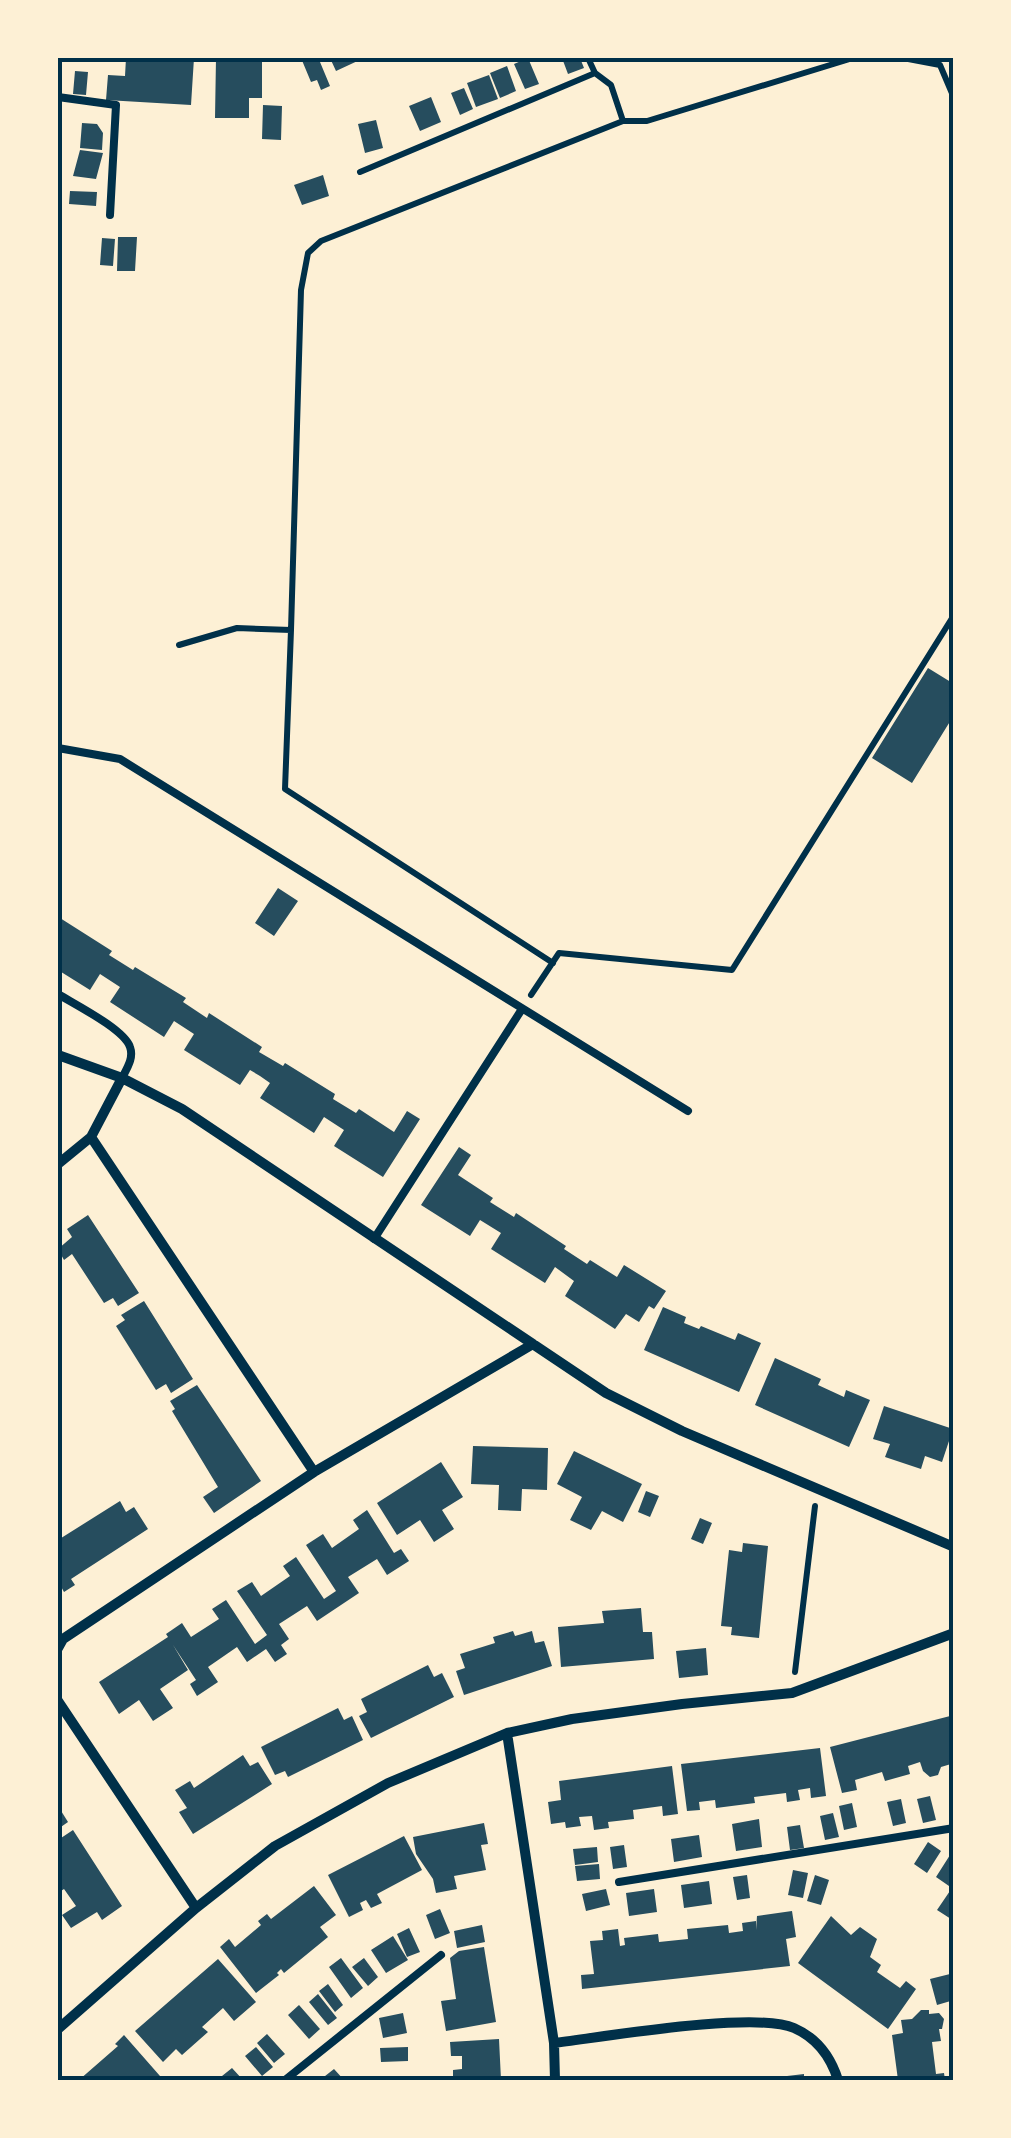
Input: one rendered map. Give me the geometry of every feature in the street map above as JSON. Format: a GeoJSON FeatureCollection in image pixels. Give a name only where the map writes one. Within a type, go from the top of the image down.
{"type":"FeatureCollection","features":[{"type":"Feature","properties":{"kind":"street"},"geometry":{"type":"LineString","coordinates":[[58,1055],[122,1078],[182,1109],[606,1392],[666,1424],[954,1546]]}},
{"type":"Feature","properties":{"kind":"street"},"geometry":{"type":"LineString","coordinates":[[58,1164],[90,1138],[122,1078]]}},
{"type":"Feature","properties":{"kind":"street"},"geometry":{"type":"LineString","coordinates":[[90,1138],[314,1472]]}},
{"type":"Feature","properties":{"kind":"street"},"geometry":{"type":"LineString","coordinates":[[58,1648],[63,1640],[314,1472],[533,1344]]}},
{"type":"Feature","properties":{"kind":"street"},"geometry":{"type":"LineString","coordinates":[[58,2029],[196,1908],[276,1846],[388,1783],[507,1733],[682,1704],[792,1693],[954,1633]]}},
{"type":"Feature","properties":{"kind":"street"},"geometry":{"type":"LineString","coordinates":[[58,1701],[196,1908]]}},
{"type":"Feature","properties":{"kind":"street"},"geometry":{"type":"LineString","coordinates":[[507,1733],[554,2043],[555,2080]]}},
{"type":"Feature","properties":{"kind":"street"},"geometry":{"type":"LineString","coordinates":[[554,2043],[747,2022],[793,2027],[819,2045],[838,2080]]}},
{"type":"Feature","properties":{"kind":"lane"},"geometry":{"type":"LineString","coordinates":[[58,97],[116,105],[110,215]]}},
{"type":"Feature","properties":{"kind":"lane"},"geometry":{"type":"LineString","coordinates":[[58,748],[120,759],[688,1112]]}},
{"type":"Feature","properties":{"kind":"lane"},"geometry":{"type":"LineString","coordinates":[[58,994],[122,1035],[130,1046],[132,1060],[122,1078]]}},
{"type":"Feature","properties":{"kind":"lane"},"geometry":{"type":"LineString","coordinates":[[374,1239],[522,1009]]}},
{"type":"Feature","properties":{"kind":"lane"},"geometry":{"type":"LineString","coordinates":[[620,1882],[954,1828]]}},
{"type":"Feature","properties":{"kind":"lane"},"geometry":{"type":"LineString","coordinates":[[284,2080],[441,1955]]}},
{"type":"Feature","properties":{"kind":"path"},"geometry":{"type":"LineString","coordinates":[[588,58],[594,73],[611,85],[622,120]]}},
{"type":"Feature","properties":{"kind":"path"},"geometry":{"type":"LineString","coordinates":[[552,963],[285,790],[302,269],[308,254],[321,242],[622,120],[647,121],[853,58]]}},
{"type":"Feature","properties":{"kind":"path"},"geometry":{"type":"LineString","coordinates":[[903,58],[940,65],[954,98]]}},
{"type":"Feature","properties":{"kind":"path"},"geometry":{"type":"LineString","coordinates":[[360,172],[594,73]]}},
{"type":"Feature","properties":{"kind":"path"},"geometry":{"type":"LineString","coordinates":[[522,1009],[559,953],[732,970],[954,615]]}},
{"type":"Feature","properties":{"kind":"path"},"geometry":{"type":"LineString","coordinates":[[179,646],[237,628],[290,630]]}},
{"type":"Feature","properties":{"kind":"path"},"geometry":{"type":"LineString","coordinates":[[792,1693],[818,1489]]}},
{"type":"Feature","properties":{"kind":"building"},"geometry":{"type":"Polygon","coordinates":[[[126,58],[194,58],[191,105],[106,100],[108,75],[125,76],[126,58]]]}},
{"type":"Feature","properties":{"kind":"building"},"geometry":{"type":"Polygon","coordinates":[[[216,58],[262,58],[262,98],[249,98],[249,118],[215,118],[216,58]]]}},
{"type":"Feature","properties":{"kind":"building"},"geometry":{"type":"Polygon","coordinates":[[[301,58],[330,58],[320,62],[330,86],[321,90],[317,80],[311,82],[301,58]]]}},
{"type":"Feature","properties":{"kind":"building"},"geometry":{"type":"Polygon","coordinates":[[[330,58],[364,58],[336,71],[330,58]]]}},
{"type":"Feature","properties":{"kind":"building"},"geometry":{"type":"Polygon","coordinates":[[[528,58],[539,84],[525,89],[514,64],[528,58]]]}},
{"type":"Feature","properties":{"kind":"building"},"geometry":{"type":"Polygon","coordinates":[[[562,58],[580,58],[584,68],[568,74],[562,58]]]}},
{"type":"Feature","properties":{"kind":"building"},"geometry":{"type":"Polygon","coordinates":[[[507,66],[516,91],[500,98],[490,73],[507,66]]]}},
{"type":"Feature","properties":{"kind":"building"},"geometry":{"type":"Polygon","coordinates":[[[75,71],[88,72],[86,95],[73,94],[75,71]]]}},
{"type":"Feature","properties":{"kind":"building"},"geometry":{"type":"Polygon","coordinates":[[[489,75],[498,99],[476,107],[467,83],[489,75]]]}},
{"type":"Feature","properties":{"kind":"building"},"geometry":{"type":"Polygon","coordinates":[[[464,88],[473,109],[460,115],[451,93],[464,88]]]}},
{"type":"Feature","properties":{"kind":"building"},"geometry":{"type":"Polygon","coordinates":[[[431,97],[441,122],[420,131],[409,106],[431,97]]]}},
{"type":"Feature","properties":{"kind":"building"},"geometry":{"type":"Polygon","coordinates":[[[263,105],[282,106],[281,140],[262,139],[263,105]]]}},
{"type":"Feature","properties":{"kind":"building"},"geometry":{"type":"Polygon","coordinates":[[[376,120],[383,148],[365,153],[358,124],[376,120]]]}},
{"type":"Feature","properties":{"kind":"building"},"geometry":{"type":"Polygon","coordinates":[[[82,123],[97,124],[103,133],[102,150],[80,148],[82,123]]]}},
{"type":"Feature","properties":{"kind":"building"},"geometry":{"type":"Polygon","coordinates":[[[80,150],[103,153],[96,179],[73,176],[80,150]]]}},
{"type":"Feature","properties":{"kind":"building"},"geometry":{"type":"Polygon","coordinates":[[[323,175],[329,196],[302,205],[294,185],[323,175]]]}},
{"type":"Feature","properties":{"kind":"building"},"geometry":{"type":"Polygon","coordinates":[[[70,191],[97,192],[96,206],[69,204],[70,191]]]}},
{"type":"Feature","properties":{"kind":"building"},"geometry":{"type":"Polygon","coordinates":[[[118,237],[137,237],[135,271],[117,271],[118,237]]]}},
{"type":"Feature","properties":{"kind":"building"},"geometry":{"type":"Polygon","coordinates":[[[102,238],[115,239],[113,266],[100,265],[102,238]]]}},
{"type":"Feature","properties":{"kind":"building"},"geometry":{"type":"Polygon","coordinates":[[[928,668],[954,684],[954,715],[912,783],[872,758],[928,668]]]}},
{"type":"Feature","properties":{"kind":"building"},"geometry":{"type":"Polygon","coordinates":[[[278,888],[298,901],[274,936],[255,923],[278,888]]]}},
{"type":"Feature","properties":{"kind":"building"},"geometry":{"type":"Polygon","coordinates":[[[60,918],[112,951],[109,955],[186,998],[183,1002],[207,1018],[209,1013],[262,1047],[259,1052],[335,1094],[333,1099],[356,1113],[359,1109],[394,1132],[407,1111],[420,1119],[383,1177],[334,1146],[344,1130],[324,1117],[314,1133],[260,1098],[270,1083],[260,1076],[250,1070],[240,1085],[184,1050],[194,1034],[174,1021],[164,1037],[110,1002],[120,987],[100,974],[90,990],[58,970],[60,918]]]}},
{"type":"Feature","properties":{"kind":"building"},"geometry":{"type":"Polygon","coordinates":[[[459,1147],[471,1155],[458,1175],[493,1198],[490,1202],[514,1217],[516,1213],[587,1264],[590,1260],[617,1277],[624,1265],[666,1291],[654,1309],[649,1306],[639,1322],[626,1314],[615,1329],[565,1296],[574,1281],[555,1267],[545,1283],[491,1249],[501,1233],[480,1220],[470,1236],[421,1205],[459,1147]]]}},
{"type":"Feature","properties":{"kind":"building"},"geometry":{"type":"Polygon","coordinates":[[[88,1215],[139,1293],[118,1306],[113,1298],[104,1303],[72,1254],[64,1260],[58,1249],[72,1237],[67,1229],[88,1215]]]}},
{"type":"Feature","properties":{"kind":"building"},"geometry":{"type":"Polygon","coordinates":[[[144,1301],[193,1379],[171,1393],[166,1384],[156,1390],[116,1326],[125,1320],[121,1315],[144,1301]]]}},
{"type":"Feature","properties":{"kind":"building"},"geometry":{"type":"Polygon","coordinates":[[[663,1307],[686,1317],[684,1323],[699,1329],[701,1326],[735,1340],[738,1333],[761,1343],[739,1392],[644,1350],[663,1307]]]}},
{"type":"Feature","properties":{"kind":"building"},"geometry":{"type":"Polygon","coordinates":[[[775,1358],[821,1379],[818,1385],[844,1397],[846,1390],[870,1400],[849,1447],[755,1405],[775,1358]]]}},
{"type":"Feature","properties":{"kind":"building"},"geometry":{"type":"Polygon","coordinates":[[[197,1385],[261,1481],[214,1513],[203,1497],[218,1487],[172,1411],[175,1409],[170,1401],[197,1385]]]}},
{"type":"Feature","properties":{"kind":"building"},"geometry":{"type":"Polygon","coordinates":[[[884,1406],[953,1429],[942,1462],[925,1456],[921,1469],[885,1457],[890,1444],[873,1439],[884,1406]]]}},
{"type":"Feature","properties":{"kind":"building"},"geometry":{"type":"Polygon","coordinates":[[[473,1446],[548,1448],[547,1490],[522,1489],[521,1511],[498,1510],[499,1485],[471,1484],[473,1446]]]}},
{"type":"Feature","properties":{"kind":"building"},"geometry":{"type":"Polygon","coordinates":[[[574,1451],[642,1484],[623,1522],[602,1511],[591,1530],[570,1520],[582,1497],[557,1484],[574,1451]]]}},
{"type":"Feature","properties":{"kind":"building"},"geometry":{"type":"Polygon","coordinates":[[[441,1462],[463,1497],[442,1510],[454,1529],[434,1542],[420,1520],[397,1535],[377,1503],[441,1462]]]}},
{"type":"Feature","properties":{"kind":"building"},"geometry":{"type":"Polygon","coordinates":[[[646,1491],[659,1496],[650,1517],[638,1512],[646,1491]]]}},
{"type":"Feature","properties":{"kind":"building"},"geometry":{"type":"Polygon","coordinates":[[[120,1501],[126,1512],[134,1507],[148,1529],[71,1579],[75,1585],[64,1592],[58,1581],[58,1540],[120,1501]]]}},
{"type":"Feature","properties":{"kind":"building"},"geometry":{"type":"Polygon","coordinates":[[[367,1510],[394,1553],[401,1549],[409,1561],[387,1575],[377,1559],[348,1577],[359,1593],[317,1621],[307,1606],[279,1624],[289,1639],[281,1645],[287,1654],[275,1662],[266,1649],[247,1662],[237,1647],[208,1667],[218,1682],[197,1696],[190,1684],[196,1680],[173,1645],[188,1670],[160,1689],[173,1708],[153,1721],[139,1700],[119,1714],[99,1682],[168,1637],[166,1634],[182,1623],[191,1637],[219,1619],[212,1609],[226,1600],[255,1644],[267,1635],[237,1591],[252,1582],[261,1596],[290,1576],[283,1566],[296,1557],[324,1599],[336,1591],[306,1545],[323,1534],[332,1548],[359,1529],[353,1520],[367,1510]]]}},
{"type":"Feature","properties":{"kind":"building"},"geometry":{"type":"Polygon","coordinates":[[[700,1518],[712,1523],[703,1544],[691,1539],[700,1518]]]}},
{"type":"Feature","properties":{"kind":"building"},"geometry":{"type":"Polygon","coordinates":[[[743,1543],[768,1546],[759,1638],[731,1635],[732,1627],[721,1626],[729,1550],[742,1552],[743,1543]]]}},
{"type":"Feature","properties":{"kind":"building"},"geometry":{"type":"Polygon","coordinates":[[[641,1608],[643,1632],[652,1632],[654,1659],[561,1667],[558,1627],[604,1623],[602,1611],[641,1608]]]}},
{"type":"Feature","properties":{"kind":"building"},"geometry":{"type":"Polygon","coordinates":[[[513,1631],[515,1636],[532,1631],[535,1643],[544,1641],[552,1666],[464,1695],[456,1671],[465,1668],[460,1654],[495,1643],[493,1637],[513,1631]]]}},
{"type":"Feature","properties":{"kind":"building"},"geometry":{"type":"Polygon","coordinates":[[[706,1648],[708,1675],[679,1678],[676,1651],[706,1648]]]}},
{"type":"Feature","properties":{"kind":"building"},"geometry":{"type":"Polygon","coordinates":[[[428,1665],[434,1677],[442,1673],[454,1697],[371,1738],[359,1716],[367,1712],[361,1699],[428,1665]]]}},
{"type":"Feature","properties":{"kind":"building"},"geometry":{"type":"Polygon","coordinates":[[[338,1708],[344,1720],[352,1716],[363,1740],[288,1777],[285,1771],[275,1775],[261,1747],[338,1708]]]}},
{"type":"Feature","properties":{"kind":"building"},"geometry":{"type":"Polygon","coordinates":[[[954,1715],[951,1764],[941,1767],[938,1775],[930,1777],[920,1762],[908,1766],[910,1774],[885,1781],[882,1772],[855,1780],[857,1790],[842,1793],[830,1747],[954,1715]]]}},
{"type":"Feature","properties":{"kind":"building"},"geometry":{"type":"Polygon","coordinates":[[[820,1748],[826,1796],[811,1798],[810,1788],[798,1790],[800,1800],[787,1802],[786,1793],[754,1797],[755,1803],[716,1808],[715,1800],[699,1802],[700,1810],[687,1811],[681,1764],[820,1748]]]}},
{"type":"Feature","properties":{"kind":"building"},"geometry":{"type":"Polygon","coordinates":[[[243,1755],[250,1766],[258,1762],[272,1784],[193,1834],[179,1812],[187,1808],[175,1790],[190,1781],[194,1788],[243,1755]]]}},
{"type":"Feature","properties":{"kind":"building"},"geometry":{"type":"Polygon","coordinates":[[[672,1766],[678,1814],[663,1816],[662,1806],[633,1810],[634,1819],[608,1822],[609,1828],[594,1830],[592,1816],[579,1817],[581,1826],[551,1824],[548,1802],[561,1800],[559,1781],[672,1766]]]}},
{"type":"Feature","properties":{"kind":"building"},"geometry":{"type":"Polygon","coordinates":[[[930,1796],[936,1820],[923,1823],[917,1799],[930,1796]]]}},
{"type":"Feature","properties":{"kind":"building"},"geometry":{"type":"Polygon","coordinates":[[[901,1799],[906,1823],[893,1826],[887,1802],[901,1799]]]}},
{"type":"Feature","properties":{"kind":"building"},"geometry":{"type":"Polygon","coordinates":[[[852,1803],[857,1827],[844,1830],[839,1806],[852,1803]]]}},
{"type":"Feature","properties":{"kind":"building"},"geometry":{"type":"Polygon","coordinates":[[[58,1806],[68,1822],[58,1829],[58,1806]]]}},
{"type":"Feature","properties":{"kind":"building"},"geometry":{"type":"Polygon","coordinates":[[[833,1813],[839,1837],[825,1840],[820,1816],[833,1813]]]}},
{"type":"Feature","properties":{"kind":"building"},"geometry":{"type":"Polygon","coordinates":[[[759,1819],[762,1847],[736,1851],[732,1824],[759,1819]]]}},
{"type":"Feature","properties":{"kind":"building"},"geometry":{"type":"Polygon","coordinates":[[[484,1823],[488,1844],[481,1845],[486,1870],[454,1876],[457,1889],[436,1893],[433,1879],[416,1854],[413,1837],[484,1823]]]}},
{"type":"Feature","properties":{"kind":"building"},"geometry":{"type":"Polygon","coordinates":[[[800,1825],[804,1848],[790,1850],[787,1827],[800,1825]]]}},
{"type":"Feature","properties":{"kind":"building"},"geometry":{"type":"Polygon","coordinates":[[[73,1830],[122,1906],[102,1920],[97,1912],[71,1928],[62,1915],[76,1906],[64,1889],[58,1893],[58,1840],[73,1830]]]}},
{"type":"Feature","properties":{"kind":"building"},"geometry":{"type":"Polygon","coordinates":[[[699,1835],[702,1857],[674,1862],[671,1839],[699,1835]]]}},
{"type":"Feature","properties":{"kind":"building"},"geometry":{"type":"Polygon","coordinates":[[[404,1836],[422,1870],[377,1894],[382,1903],[371,1908],[366,1900],[360,1903],[363,1910],[349,1917],[328,1875],[404,1836]]]}},
{"type":"Feature","properties":{"kind":"building"},"geometry":{"type":"Polygon","coordinates":[[[928,1842],[941,1851],[927,1873],[914,1864],[928,1842]]]}},
{"type":"Feature","properties":{"kind":"building"},"geometry":{"type":"Polygon","coordinates":[[[624,1845],[627,1867],[613,1869],[610,1847],[624,1845]]]}},
{"type":"Feature","properties":{"kind":"building"},"geometry":{"type":"Polygon","coordinates":[[[597,1847],[598,1862],[575,1865],[573,1849],[597,1847]]]}},
{"type":"Feature","properties":{"kind":"building"},"geometry":{"type":"Polygon","coordinates":[[[950,1855],[954,1857],[954,1879],[949,1886],[936,1877],[950,1855]]]}},
{"type":"Feature","properties":{"kind":"building"},"geometry":{"type":"Polygon","coordinates":[[[599,1864],[600,1879],[577,1881],[575,1866],[599,1864]]]}},
{"type":"Feature","properties":{"kind":"building"},"geometry":{"type":"Polygon","coordinates":[[[793,1870],[808,1873],[803,1898],[788,1895],[793,1870]]]}},
{"type":"Feature","properties":{"kind":"building"},"geometry":{"type":"Polygon","coordinates":[[[747,1875],[750,1898],[737,1900],[733,1877],[747,1875]]]}},
{"type":"Feature","properties":{"kind":"building"},"geometry":{"type":"Polygon","coordinates":[[[815,1875],[829,1880],[821,1905],[807,1901],[815,1875]]]}},
{"type":"Feature","properties":{"kind":"building"},"geometry":{"type":"Polygon","coordinates":[[[709,1881],[712,1904],[684,1908],[681,1885],[709,1881]]]}},
{"type":"Feature","properties":{"kind":"building"},"geometry":{"type":"Polygon","coordinates":[[[954,1885],[954,1915],[951,1919],[937,1910],[954,1885]]]}},
{"type":"Feature","properties":{"kind":"building"},"geometry":{"type":"Polygon","coordinates":[[[314,1886],[336,1915],[320,1927],[328,1937],[284,1973],[281,1969],[256,1993],[220,1947],[229,1939],[235,1947],[261,1925],[258,1921],[267,1914],[271,1919],[314,1886]]]}},
{"type":"Feature","properties":{"kind":"building"},"geometry":{"type":"Polygon","coordinates":[[[606,1889],[610,1905],[586,1911],[582,1894],[606,1889]]]}},
{"type":"Feature","properties":{"kind":"building"},"geometry":{"type":"Polygon","coordinates":[[[654,1889],[657,1912],[629,1916],[626,1893],[654,1889]]]}},
{"type":"Feature","properties":{"kind":"building"},"geometry":{"type":"Polygon","coordinates":[[[440,1909],[450,1933],[435,1939],[426,1915],[440,1909]]]}},
{"type":"Feature","properties":{"kind":"building"},"geometry":{"type":"Polygon","coordinates":[[[792,1911],[796,1937],[786,1939],[790,1966],[582,1989],[581,1975],[594,1974],[590,1941],[603,1940],[602,1931],[618,1929],[620,1946],[625,1945],[624,1938],[658,1934],[659,1942],[688,1939],[687,1929],[728,1925],[729,1933],[743,1931],[742,1923],[756,1921],[756,1930],[757,1916],[792,1911]]]}},
{"type":"Feature","properties":{"kind":"building"},"geometry":{"type":"Polygon","coordinates":[[[831,1916],[851,1935],[860,1927],[877,1939],[870,1957],[881,1965],[877,1972],[900,1988],[906,1981],[916,1989],[888,2029],[798,1963],[831,1916]]]}},
{"type":"Feature","properties":{"kind":"building"},"geometry":{"type":"Polygon","coordinates":[[[482,1925],[485,1942],[457,1948],[454,1931],[482,1925]]]}},
{"type":"Feature","properties":{"kind":"building"},"geometry":{"type":"Polygon","coordinates":[[[409,1928],[420,1952],[407,1957],[397,1934],[409,1928]]]}},
{"type":"Feature","properties":{"kind":"building"},"geometry":{"type":"Polygon","coordinates":[[[393,1936],[408,1960],[386,1973],[371,1950],[393,1936]]]}},
{"type":"Feature","properties":{"kind":"building"},"geometry":{"type":"Polygon","coordinates":[[[484,1947],[496,2022],[446,2031],[441,2001],[456,1999],[450,1958],[459,1951],[484,1947]]]}},
{"type":"Feature","properties":{"kind":"building"},"geometry":{"type":"Polygon","coordinates":[[[341,1958],[363,1988],[351,1998],[329,1967],[341,1958]]]}},
{"type":"Feature","properties":{"kind":"building"},"geometry":{"type":"Polygon","coordinates":[[[364,1958],[378,1977],[368,1986],[352,1967],[364,1958]]]}},
{"type":"Feature","properties":{"kind":"building"},"geometry":{"type":"Polygon","coordinates":[[[218,1959],[256,2002],[234,2021],[223,2008],[202,2027],[208,2032],[182,2055],[176,2049],[163,2062],[135,2031],[218,1959]]]}},
{"type":"Feature","properties":{"kind":"building"},"geometry":{"type":"Polygon","coordinates":[[[954,1973],[954,2000],[937,2005],[930,1979],[954,1973]]]}},
{"type":"Feature","properties":{"kind":"building"},"geometry":{"type":"Polygon","coordinates":[[[328,1984],[343,2005],[335,2012],[319,1991],[328,1984]]]}},
{"type":"Feature","properties":{"kind":"building"},"geometry":{"type":"Polygon","coordinates":[[[318,1994],[337,2018],[328,2025],[309,2002],[318,1994]]]}},
{"type":"Feature","properties":{"kind":"building"},"geometry":{"type":"Polygon","coordinates":[[[299,2005],[320,2029],[309,2039],[288,2015],[299,2005]]]}},
{"type":"Feature","properties":{"kind":"building"},"geometry":{"type":"Polygon","coordinates":[[[921,2010],[939,2013],[944,2019],[939,2029],[941,2041],[932,2042],[936,2074],[944,2073],[945,2080],[898,2080],[892,2035],[903,2033],[901,2020],[912,2019],[921,2010]]]}},
{"type":"Feature","properties":{"kind":"building"},"geometry":{"type":"Polygon","coordinates":[[[403,2013],[407,2033],[383,2038],[379,2018],[403,2013]]]}},
{"type":"Feature","properties":{"kind":"building"},"geometry":{"type":"Polygon","coordinates":[[[267,2034],[285,2054],[274,2063],[257,2043],[267,2034]]]}},
{"type":"Feature","properties":{"kind":"building"},"geometry":{"type":"Polygon","coordinates":[[[124,2035],[160,2076],[155,2080],[79,2080],[118,2046],[115,2044],[124,2035]]]}},
{"type":"Feature","properties":{"kind":"building"},"geometry":{"type":"Polygon","coordinates":[[[499,2039],[501,2080],[453,2080],[453,2070],[462,2069],[462,2056],[451,2056],[450,2042],[499,2039]]]}},
{"type":"Feature","properties":{"kind":"building"},"geometry":{"type":"Polygon","coordinates":[[[256,2047],[273,2067],[262,2076],[245,2056],[256,2047]]]}},
{"type":"Feature","properties":{"kind":"building"},"geometry":{"type":"Polygon","coordinates":[[[408,2047],[408,2061],[381,2062],[380,2048],[408,2047]]]}},
{"type":"Feature","properties":{"kind":"building"},"geometry":{"type":"Polygon","coordinates":[[[232,2068],[243,2080],[217,2080],[232,2068]]]}},
{"type":"Feature","properties":{"kind":"building"},"geometry":{"type":"Polygon","coordinates":[[[334,2069],[344,2080],[320,2080],[334,2069]]]}},
{"type":"Feature","properties":{"kind":"building"},"geometry":{"type":"Polygon","coordinates":[[[804,2074],[804,2080],[770,2080],[770,2078],[804,2074]]]}}]}
